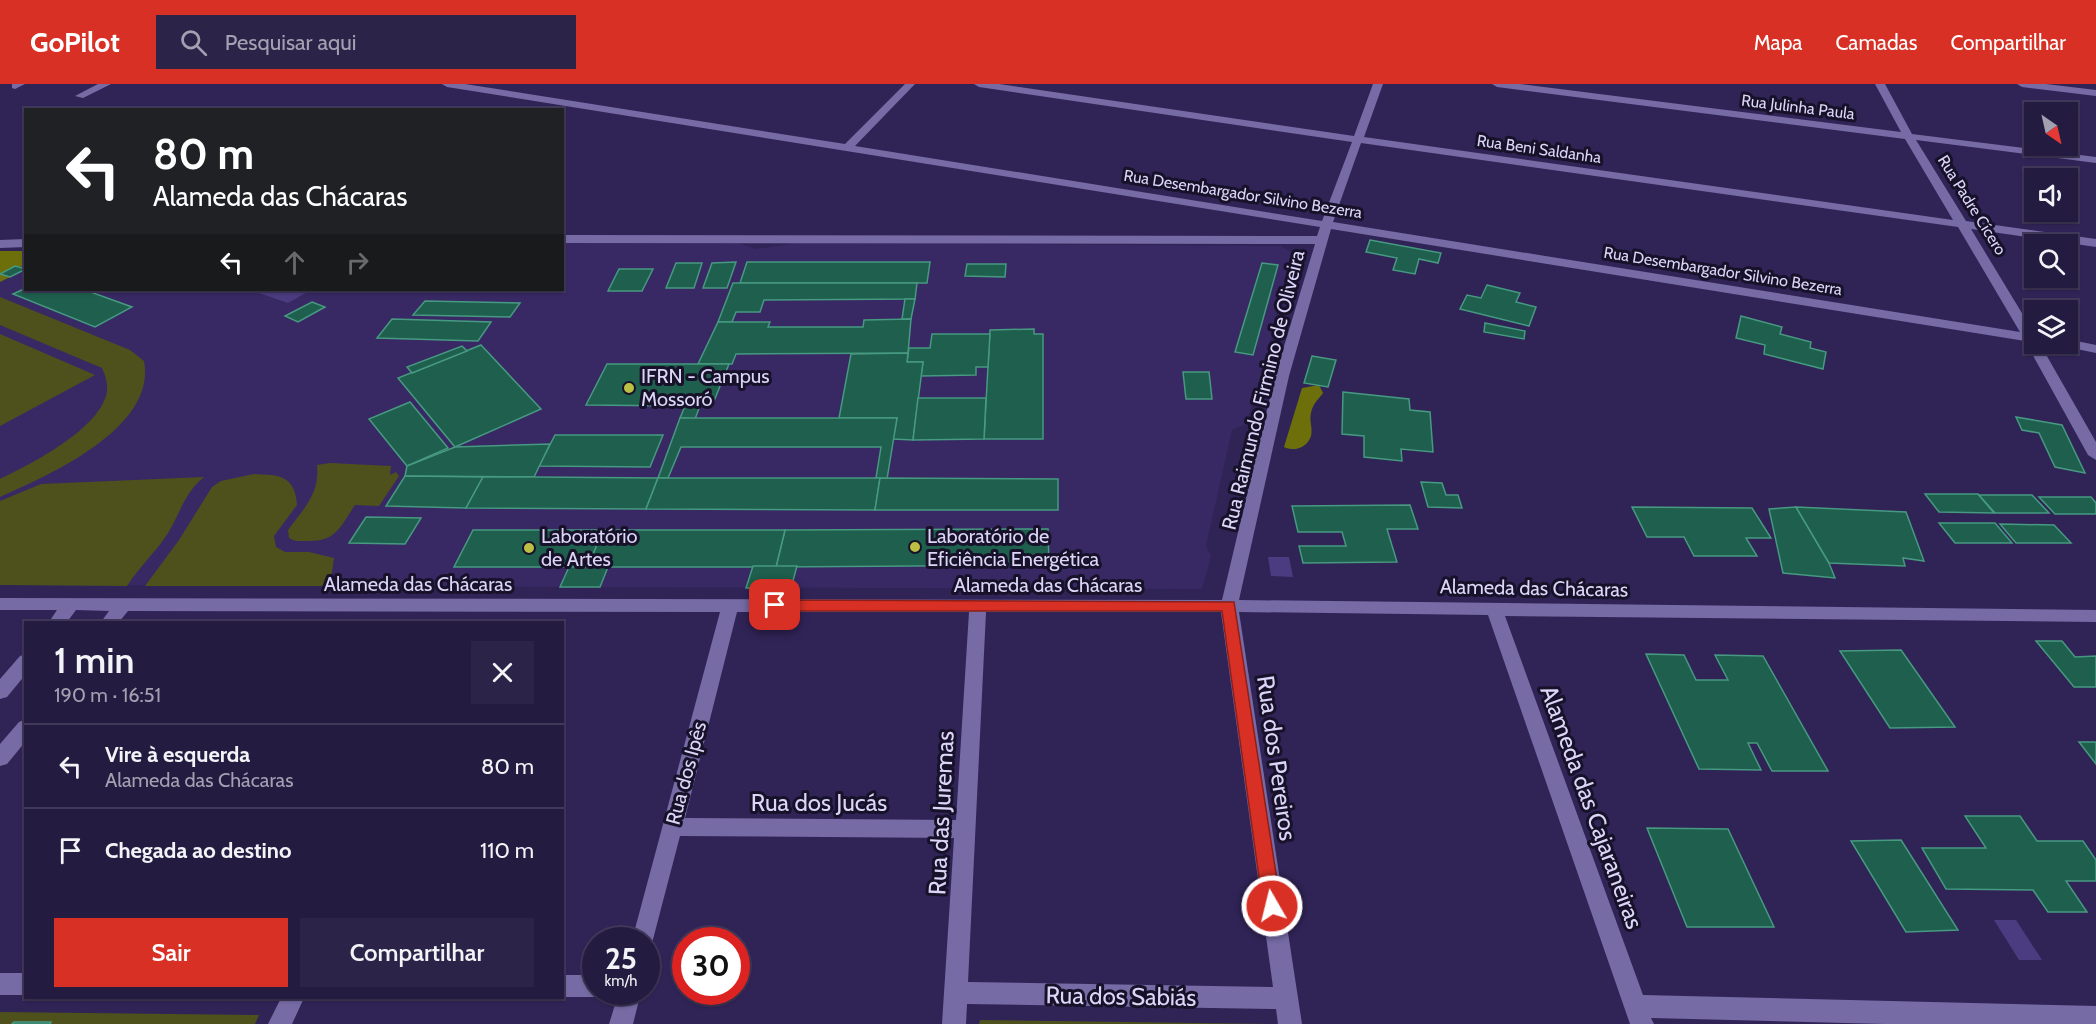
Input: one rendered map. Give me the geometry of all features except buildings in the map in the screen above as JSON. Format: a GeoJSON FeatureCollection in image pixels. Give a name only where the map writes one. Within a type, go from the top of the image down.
{"type":"FeatureCollection","features":[{"type":"Feature","properties":{"kind":"street"},"geometry":{"type":"LineString","coordinates":[[80,96],[106,84]]}},
{"type":"Feature","properties":{"kind":"street","name":"Rua Desembargador Silvino Bezerra"},"geometry":{"type":"LineString","coordinates":[[447,84],[2024,336]]}},
{"type":"Feature","properties":{"kind":"street"},"geometry":{"type":"LineString","coordinates":[[846,149],[910,84]]}},
{"type":"Feature","properties":{"kind":"street","name":"Rua Beni Saldanha"},"geometry":{"type":"LineString","coordinates":[[979,84],[2096,243]]}},
{"type":"Feature","properties":{"kind":"street","name":"Rua Raimundo Firmino de Oliveira"},"geometry":{"type":"LineString","coordinates":[[1229,606],[1282,376],[1327,223],[1378,84]]}},
{"type":"Feature","properties":{"kind":"street","name":"Rua Julinha Paula"},"geometry":{"type":"LineString","coordinates":[[1497,84],[2096,160]]}},
{"type":"Feature","properties":{"kind":"street","name":"Rua Padre Cícero"},"geometry":{"type":"LineString","coordinates":[[1880,84],[1909,136],[2024,324]]}},
{"type":"Feature","properties":{"kind":"street"},"geometry":{"type":"LineString","coordinates":[[2022,84],[2054,86],[2096,93]]}},
{"type":"Feature","properties":{"kind":"street"},"geometry":{"type":"LineString","coordinates":[[564,238],[1322,240]]}},
{"type":"Feature","properties":{"kind":"street"},"geometry":{"type":"LineString","coordinates":[[0,244],[24,243]]}},
{"type":"Feature","properties":{"kind":"street"},"geometry":{"type":"LineString","coordinates":[[2078,346],[2096,348]]}},
{"type":"Feature","properties":{"kind":"street","name":"Rua Padre Cícero"},"geometry":{"type":"LineString","coordinates":[[2041,354],[2096,455]]}},
{"type":"Feature","properties":{"kind":"street","name":"Alameda das Chácaras"},"geometry":{"type":"LineString","coordinates":[[0,604],[1229,606],[2096,616]]}},
{"type":"Feature","properties":{"kind":"street"},"geometry":{"type":"LineString","coordinates":[[58,621],[72,604]]}},
{"type":"Feature","properties":{"kind":"street"},"geometry":{"type":"LineString","coordinates":[[110,621],[124,604]]}},
{"type":"Feature","properties":{"kind":"street","name":"Rua dos Ipês"},"geometry":{"type":"LineString","coordinates":[[646,927],[730,605]]}},
{"type":"Feature","properties":{"kind":"street","name":"Rua das Juremas"},"geometry":{"type":"LineString","coordinates":[[954,1024],[978,606]]}},
{"type":"Feature","properties":{"kind":"street","name":"Rua dos Pereiros"},"geometry":{"type":"LineString","coordinates":[[1229,606],[1290,1024]]}},
{"type":"Feature","properties":{"kind":"street","name":"Alameda das Cajaraneiras"},"geometry":{"type":"LineString","coordinates":[[1494,608],[1639,1015]]}},
{"type":"Feature","properties":{"kind":"street"},"geometry":{"type":"LineString","coordinates":[[0,692],[24,663]]}},
{"type":"Feature","properties":{"kind":"street"},"geometry":{"type":"LineString","coordinates":[[0,758],[24,729]]}},
{"type":"Feature","properties":{"kind":"street","name":"Rua dos Jucás"},"geometry":{"type":"LineString","coordinates":[[672,827],[965,829]]}},
{"type":"Feature","properties":{"kind":"street"},"geometry":{"type":"LineString","coordinates":[[0,984],[24,984]]}},
{"type":"Feature","properties":{"kind":"street"},"geometry":{"type":"LineString","coordinates":[[564,986],[582,986]]}},
{"type":"Feature","properties":{"kind":"street","name":"Rua dos Sabiás"},"geometry":{"type":"LineString","coordinates":[[956,993],[1286,998]]}},
{"type":"Feature","properties":{"kind":"street"},"geometry":{"type":"LineString","coordinates":[[280,1024],[292,999]]}},
{"type":"Feature","properties":{"kind":"street"},"geometry":{"type":"LineString","coordinates":[[621,1024],[626,1005]]}},
{"type":"Feature","properties":{"kind":"street"},"geometry":{"type":"LineString","coordinates":[[1639,1015],[2096,1018]]}},
{"type":"Feature","properties":{"kind":"shaded area","name":"IFRN - Campus Mossoró"},"geometry":{"type":"Polygon","coordinates":[[[564,243],[738,243],[756,249],[798,243],[1281,246],[1291,252],[1266,359],[1246,424],[1232,430],[1206,546],[1211,556],[1202,589],[0,585],[0,251],[24,251],[24,291],[564,291],[564,243]]]}},
{"type":"Feature","properties":{"kind":"shaded area"},"geometry":{"type":"Polygon","coordinates":[[[0,251],[24,251],[24,267],[15,266],[1,274],[10,277],[0,282],[0,251]]]}},
{"type":"Feature","properties":{"kind":"shaded area"},"geometry":{"type":"Polygon","coordinates":[[[253,291],[309,291],[288,303],[253,291]]]}},
{"type":"Feature","properties":{"kind":"shaded area"},"geometry":{"type":"Polygon","coordinates":[[[1319,385],[1323,393],[1312,410],[1309,440],[1300,448],[1284,447],[1302,388],[1319,385]]]}},
{"type":"Feature","properties":{"kind":"shaded area"},"geometry":{"type":"Polygon","coordinates":[[[1268,557],[1289,557],[1293,577],[1271,576],[1268,557]]]}},
{"type":"Feature","properties":{"kind":"shaded area"},"geometry":{"type":"Polygon","coordinates":[[[1994,920],[2016,920],[2042,960],[2019,960],[1994,920]]]}},
{"type":"Feature","properties":{"kind":"green space"},"geometry":{"type":"Polygon","coordinates":[[[0,297],[130,350],[144,361],[144,385],[134,407],[117,428],[95,446],[45,476],[0,497],[0,479],[46,454],[79,431],[93,418],[102,405],[107,388],[102,368],[0,325],[0,297]]]}},
{"type":"Feature","properties":{"kind":"green space"},"geometry":{"type":"Polygon","coordinates":[[[0,334],[95,375],[0,426],[0,334]]]}},
{"type":"Feature","properties":{"kind":"green space"},"geometry":{"type":"Polygon","coordinates":[[[330,463],[391,466],[390,475],[396,472],[399,476],[379,506],[355,505],[332,535],[318,540],[296,541],[289,538],[288,530],[313,493],[317,465],[330,463]]]}},
{"type":"Feature","properties":{"kind":"green space"},"geometry":{"type":"Polygon","coordinates":[[[254,474],[278,476],[289,482],[296,495],[297,505],[274,536],[276,547],[285,552],[309,552],[334,558],[330,586],[145,586],[179,540],[212,487],[221,481],[254,474]]]}},
{"type":"Feature","properties":{"kind":"green space"},"geometry":{"type":"Polygon","coordinates":[[[204,477],[187,496],[163,540],[127,586],[0,585],[0,501],[41,484],[204,477]]]}},
{"type":"Feature","properties":{"kind":"green space"},"geometry":{"type":"Polygon","coordinates":[[[0,1012],[259,1015],[255,1024],[0,1024],[0,1012]]]}},
{"type":"Feature","properties":{"kind":"green space"},"geometry":{"type":"Polygon","coordinates":[[[980,1020],[1276,1024],[979,1024],[980,1020]]]}},
{"type":"Feature","properties":{"kind":"place","name":"IFRN - Campus Mossoró"},"geometry":{"type":"Point","coordinates":[629,388]}},
{"type":"Feature","properties":{"kind":"place","name":"Laboratório de Eficiência Energética"},"geometry":{"type":"Point","coordinates":[915,547]}},
{"type":"Feature","properties":{"kind":"place","name":"Laboratório de Artes"},"geometry":{"type":"Point","coordinates":[529,548]}},
{"type":"Feature","properties":{"kind":"route"},"geometry":{"type":"LineString","coordinates":[[775,605],[1229,606],[1272,906]]}}]}
